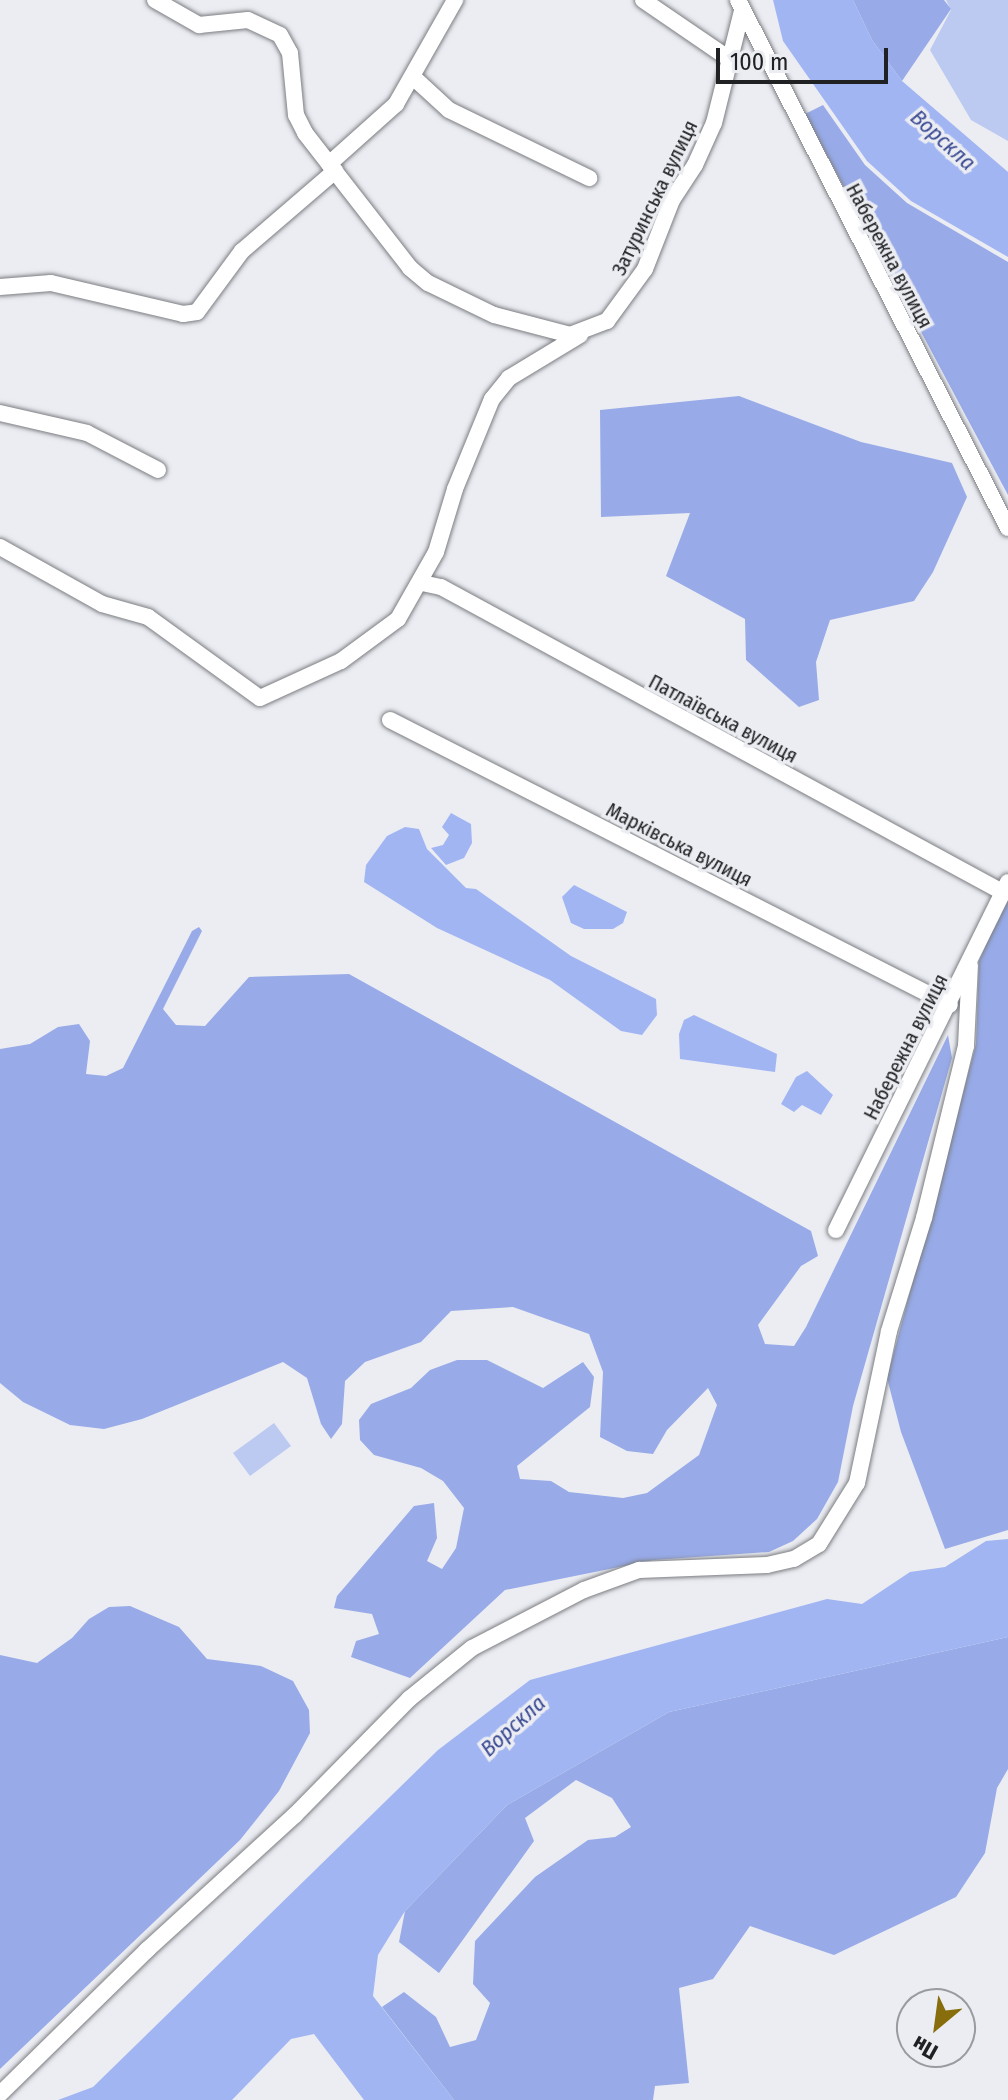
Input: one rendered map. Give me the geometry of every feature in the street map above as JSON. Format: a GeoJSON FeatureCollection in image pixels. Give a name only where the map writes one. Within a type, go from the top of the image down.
{"type":"FeatureCollection","features":[{"type":"Feature","properties":{"kind":"street"},"geometry":{"type":"LineString","coordinates":[[155,0],[199,25],[248,20],[280,35],[290,53],[296,115],[332,168],[404,261],[428,283],[494,315],[556,333],[584,332]]}},
{"type":"Feature","properties":{"kind":"street"},"geometry":{"type":"LineString","coordinates":[[0,287],[51,283],[183,314],[197,312],[242,251],[383,119],[413,77],[455,0]]}},
{"type":"Feature","properties":{"kind":"street"},"geometry":{"type":"LineString","coordinates":[[643,0],[728,58]]}},
{"type":"Feature","properties":{"kind":"street","name":"Затуринська вулиця"},"geometry":{"type":"LineString","coordinates":[[422,583],[447,510],[499,388],[527,365],[616,312],[645,269],[672,200],[714,123],[740,6]]}},
{"type":"Feature","properties":{"kind":"street","name":"Набережна вулиця"},"geometry":{"type":"LineString","coordinates":[[740,6],[1008,528]]}},
{"type":"Feature","properties":{"kind":"street"},"geometry":{"type":"LineString","coordinates":[[413,77],[449,110],[589,178]]}},
{"type":"Feature","properties":{"kind":"street"},"geometry":{"type":"LineString","coordinates":[[0,413],[87,433],[158,470]]}},
{"type":"Feature","properties":{"kind":"street"},"geometry":{"type":"LineString","coordinates":[[0,547],[102,604],[148,617],[260,698],[304,681],[368,644],[398,619],[422,583]]}},
{"type":"Feature","properties":{"kind":"street","name":"Патлаївська вулиця"},"geometry":{"type":"LineString","coordinates":[[422,583],[441,587],[1006,887]]}},
{"type":"Feature","properties":{"kind":"street","name":"Марківська вулиця"},"geometry":{"type":"LineString","coordinates":[[390,720],[950,1005]]}},
{"type":"Feature","properties":{"kind":"street","name":"Набережна вулиця"},"geometry":{"type":"LineString","coordinates":[[836,1230],[1006,887]]}},
{"type":"Feature","properties":{"kind":"street"},"geometry":{"type":"LineString","coordinates":[[0,2094],[147,1950],[295,1815],[409,1699],[472,1648],[584,1590],[639,1570],[767,1565],[794,1559],[819,1544],[857,1483],[889,1331],[924,1218],[966,1046],[970,965]]}},
{"type":"Feature","properties":{"kind":"shaded area"},"geometry":{"type":"Polygon","coordinates":[[[853,0],[944,0],[951,9],[902,81],[872,40],[853,0]]]}},
{"type":"Feature","properties":{"kind":"shaded area"},"geometry":{"type":"Polygon","coordinates":[[[946,0],[1008,0],[1008,141],[971,120],[930,50],[951,10],[946,0]]]}},
{"type":"Feature","properties":{"kind":"shaded area"},"geometry":{"type":"Polygon","coordinates":[[[823,105],[865,165],[907,203],[1008,262],[1008,495],[805,114],[823,105]]]}},
{"type":"Feature","properties":{"kind":"shaded area"},"geometry":{"type":"Polygon","coordinates":[[[739,396],[861,442],[952,463],[967,497],[933,572],[914,601],[830,620],[816,662],[819,700],[799,707],[746,660],[745,619],[666,576],[690,513],[601,517],[600,410],[739,396]]]}},
{"type":"Feature","properties":{"kind":"shaded area"},"geometry":{"type":"Polygon","coordinates":[[[1008,895],[1008,1530],[945,1549],[901,1432],[887,1378],[976,1044],[979,961],[1008,895]]]}},
{"type":"Feature","properties":{"kind":"shaded area"},"geometry":{"type":"Polygon","coordinates":[[[199,927],[202,931],[163,1009],[176,1025],[205,1026],[249,977],[349,974],[811,1231],[818,1256],[801,1266],[758,1325],[765,1344],[794,1346],[806,1327],[948,1035],[952,1058],[853,1406],[838,1482],[817,1519],[793,1541],[769,1552],[654,1560],[505,1590],[410,1678],[351,1657],[356,1641],[379,1634],[372,1614],[334,1608],[337,1596],[414,1506],[434,1503],[437,1538],[427,1561],[442,1569],[456,1548],[464,1508],[443,1481],[421,1468],[374,1455],[360,1440],[359,1420],[371,1404],[411,1388],[430,1370],[457,1360],[487,1360],[543,1388],[583,1362],[594,1377],[590,1407],[517,1466],[520,1479],[551,1481],[569,1492],[623,1498],[647,1493],[699,1455],[717,1405],[708,1388],[667,1430],[653,1454],[627,1451],[600,1437],[603,1372],[589,1334],[513,1307],[451,1311],[421,1342],[365,1362],[345,1381],[342,1424],[331,1439],[321,1424],[307,1378],[283,1362],[142,1419],[104,1429],[70,1425],[23,1402],[0,1383],[0,1049],[30,1044],[58,1027],[79,1024],[90,1041],[86,1074],[106,1076],[123,1068],[192,931],[199,927]]]}},
{"type":"Feature","properties":{"kind":"shaded area"},"geometry":{"type":"Polygon","coordinates":[[[274,1423],[291,1446],[250,1476],[233,1453],[274,1423]]]}},
{"type":"Feature","properties":{"kind":"shaded area"},"geometry":{"type":"Polygon","coordinates":[[[130,1606],[179,1627],[207,1659],[261,1666],[293,1681],[309,1710],[310,1733],[279,1791],[240,1840],[0,2069],[0,1655],[37,1663],[72,1638],[89,1619],[109,1607],[130,1606]]]}},
{"type":"Feature","properties":{"kind":"shaded area"},"geometry":{"type":"Polygon","coordinates":[[[1008,1637],[1008,1769],[997,1788],[985,1853],[956,1897],[834,1955],[750,1926],[713,1979],[679,1988],[689,2083],[655,2086],[653,2100],[454,2100],[382,2007],[404,1992],[436,2017],[450,2047],[476,2040],[490,2003],[473,1984],[475,1941],[535,1877],[588,1840],[615,1837],[631,1827],[612,1798],[576,1780],[525,1818],[534,1841],[439,1973],[399,1942],[405,1911],[507,1805],[669,1712],[1008,1637]]]}},
{"type":"Feature","properties":{"kind":"water","name":"Ворскла"},"geometry":{"type":"Polygon","coordinates":[[[773,0],[853,0],[872,40],[902,81],[1008,172],[1008,257],[911,201],[867,161],[783,41],[773,0]]]}},
{"type":"Feature","properties":{"kind":"water"},"geometry":{"type":"Polygon","coordinates":[[[451,813],[471,824],[472,843],[464,858],[446,865],[431,848],[443,845],[449,835],[442,827],[451,813]]]}},
{"type":"Feature","properties":{"kind":"water"},"geometry":{"type":"Polygon","coordinates":[[[405,827],[419,829],[427,849],[466,888],[476,889],[571,956],[656,999],[657,1015],[642,1035],[621,1031],[550,980],[437,928],[364,882],[366,865],[387,836],[405,827]]]}},
{"type":"Feature","properties":{"kind":"water"},"geometry":{"type":"Polygon","coordinates":[[[574,885],[627,912],[623,923],[613,929],[584,929],[571,923],[562,897],[574,885]]]}},
{"type":"Feature","properties":{"kind":"water"},"geometry":{"type":"Polygon","coordinates":[[[694,1015],[777,1054],[775,1072],[680,1059],[679,1034],[684,1020],[694,1015]]]}},
{"type":"Feature","properties":{"kind":"water"},"geometry":{"type":"Polygon","coordinates":[[[807,1071],[833,1095],[821,1115],[802,1105],[794,1112],[781,1104],[796,1077],[807,1071]]]}},
{"type":"Feature","properties":{"kind":"water","name":"Ворскла"},"geometry":{"type":"Polygon","coordinates":[[[1008,1539],[1008,1637],[669,1712],[507,1805],[405,1911],[378,1955],[373,1996],[454,2100],[364,2100],[314,2034],[291,2039],[232,2100],[58,2100],[93,2087],[438,1750],[530,1680],[827,1599],[862,1604],[910,1572],[945,1567],[986,1541],[1008,1539]]]}}]}
